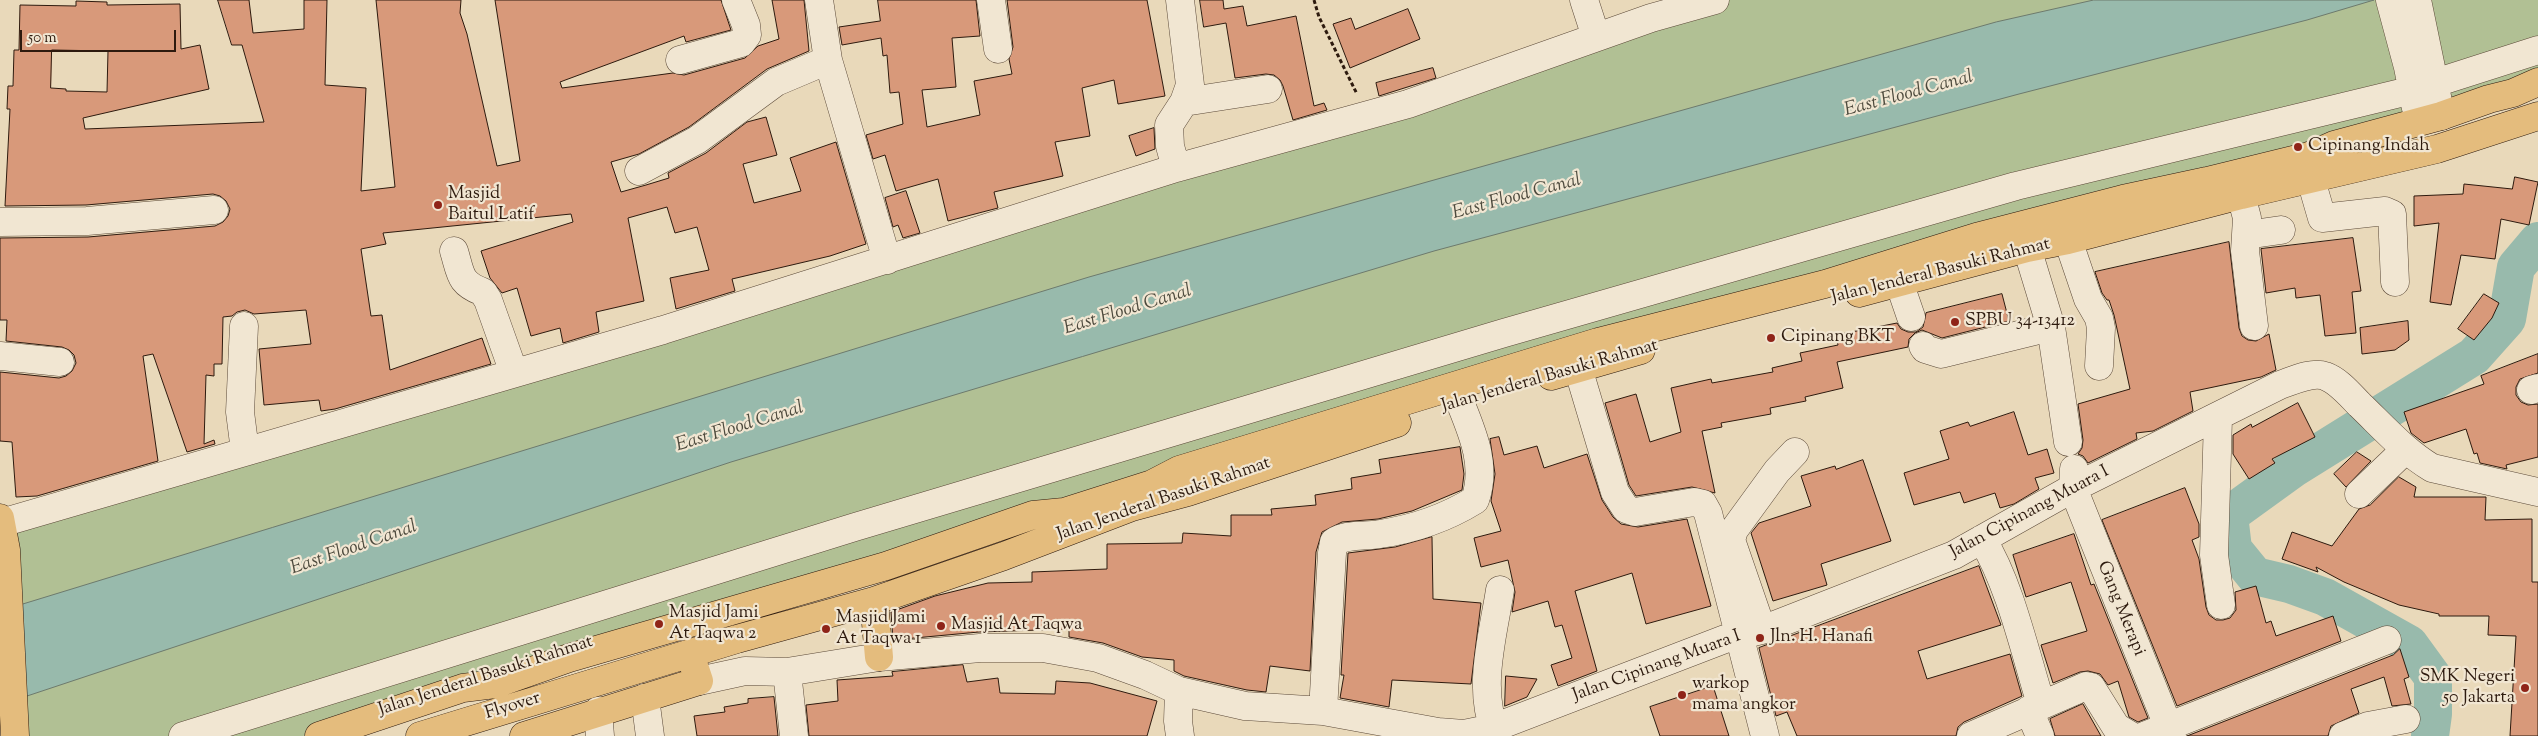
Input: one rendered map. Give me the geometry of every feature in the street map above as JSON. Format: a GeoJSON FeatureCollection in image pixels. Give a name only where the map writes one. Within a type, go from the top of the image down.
{"type":"FeatureCollection","features":[{"type":"Feature","properties":{"kind":"main road","name":"Jalan Jenderal Basuki Rahmat"},"geometry":{"type":"LineString","coordinates":[[569,658],[886,566],[1033,515],[1064,512],[1152,484],[1197,465],[1598,342],[1825,284],[1976,237],[2123,199],[2309,156],[2334,145],[2429,119],[2513,93],[2538,82]]}},
{"type":"Feature","properties":{"kind":"main road","name":"Jalan Jenderal Basuki Rahmat"},"geometry":{"type":"LineString","coordinates":[[577,688],[874,601],[1004,556],[1132,507],[1188,492],[1460,402],[1625,354],[2028,248],[2068,240],[2241,195],[2437,149],[2538,116]]}},
{"type":"Feature","properties":{"kind":"main road"},"geometry":{"type":"LineString","coordinates":[[0,520],[6,550],[15,736]]}},
{"type":"Feature","properties":{"kind":"main road"},"geometry":{"type":"LineString","coordinates":[[874,601],[878,657]]}},
{"type":"Feature","properties":{"kind":"main road","name":"Jalan Jenderal Basuki Rahmat"},"geometry":{"type":"LineString","coordinates":[[302,736],[600,641],[673,629]]}},
{"type":"Feature","properties":{"kind":"main road"},"geometry":{"type":"LineString","coordinates":[[524,736],[599,724],[645,698],[699,681],[690,654]]}},
{"type":"Feature","properties":{"kind":"main road","name":"Flyover"},"geometry":{"type":"LineString","coordinates":[[319,736],[463,688],[495,684],[569,658]]}},
{"type":"Feature","properties":{"kind":"main road","name":"Flyover"},"geometry":{"type":"LineString","coordinates":[[420,736],[577,688]]}},
{"type":"Feature","properties":{"kind":"street"},"geometry":{"type":"LineString","coordinates":[[680,60],[741,42],[747,35],[746,25],[736,0]]}},
{"type":"Feature","properties":{"kind":"street"},"geometry":{"type":"LineString","coordinates":[[819,0],[828,60],[887,260]]}},
{"type":"Feature","properties":{"kind":"street"},"geometry":{"type":"LineString","coordinates":[[990,0],[998,49]]}},
{"type":"Feature","properties":{"kind":"street"},"geometry":{"type":"LineString","coordinates":[[1176,168],[1170,146],[1170,125],[1184,102],[1190,85],[1190,71],[1180,0]]}},
{"type":"Feature","properties":{"kind":"street"},"geometry":{"type":"LineString","coordinates":[[1584,0],[1596,37]]}},
{"type":"Feature","properties":{"kind":"street"},"geometry":{"type":"LineString","coordinates":[[0,520],[663,330],[1176,168],[1408,104],[1651,18],[1715,0]]}},
{"type":"Feature","properties":{"kind":"street"},"geometry":{"type":"LineString","coordinates":[[2390,0],[2422,75]]}},
{"type":"Feature","properties":{"kind":"street"},"geometry":{"type":"LineString","coordinates":[[2417,0],[2422,75],[2429,119]]}},
{"type":"Feature","properties":{"kind":"street"},"geometry":{"type":"LineString","coordinates":[[183,736],[855,527],[1504,333],[2016,186],[2422,75],[2538,50]]}},
{"type":"Feature","properties":{"kind":"street"},"geometry":{"type":"LineString","coordinates":[[639,171],[697,140],[776,82],[828,60]]}},
{"type":"Feature","properties":{"kind":"street"},"geometry":{"type":"LineString","coordinates":[[1184,102],[1268,89]]}},
{"type":"Feature","properties":{"kind":"street"},"geometry":{"type":"LineString","coordinates":[[2311,180],[2322,218],[2385,211],[2392,214],[2395,282]]}},
{"type":"Feature","properties":{"kind":"street"},"geometry":{"type":"LineString","coordinates":[[2241,195],[2247,218],[2245,251],[2254,326]]}},
{"type":"Feature","properties":{"kind":"street"},"geometry":{"type":"LineString","coordinates":[[0,222],[87,221],[214,210]]}},
{"type":"Feature","properties":{"kind":"street"},"geometry":{"type":"LineString","coordinates":[[2246,235],[2281,230]]}},
{"type":"Feature","properties":{"kind":"street"},"geometry":{"type":"LineString","coordinates":[[2068,240],[2088,298],[2099,318],[2101,328],[2098,366]]}},
{"type":"Feature","properties":{"kind":"street","name":"Gang Merapi"},"geometry":{"type":"LineString","coordinates":[[2028,248],[2051,327],[2072,466],[2136,650],[2162,733]]}},
{"type":"Feature","properties":{"kind":"street"},"geometry":{"type":"LineString","coordinates":[[454,251],[463,281],[469,287],[483,292],[488,300],[514,373]]}},
{"type":"Feature","properties":{"kind":"street"},"geometry":{"type":"LineString","coordinates":[[1899,282],[1911,317]]}},
{"type":"Feature","properties":{"kind":"street"},"geometry":{"type":"LineString","coordinates":[[244,326],[240,412],[245,451]]}},
{"type":"Feature","properties":{"kind":"street"},"geometry":{"type":"LineString","coordinates":[[1923,346],[1925,350],[1941,354],[2051,327]]}},
{"type":"Feature","properties":{"kind":"street"},"geometry":{"type":"LineString","coordinates":[[0,356],[60,362]]}},
{"type":"Feature","properties":{"kind":"street"},"geometry":{"type":"LineString","coordinates":[[1578,368],[1615,492],[1626,509],[1635,512],[1694,502],[1703,504],[1708,513],[1750,632]]}},
{"type":"Feature","properties":{"kind":"street","name":"Jalan Cipinang Muara I"},"geometry":{"type":"LineString","coordinates":[[699,681],[745,671],[787,672],[878,657],[980,648],[1044,648],[1098,658],[1145,675],[1179,691],[1245,706],[1323,711],[1391,729],[1464,734],[1495,732],[1750,632],[1954,555],[1982,539],[2072,466],[2218,418],[2280,385],[2303,377],[2324,375],[2340,385],[2403,446],[2432,468],[2538,492]]}},
{"type":"Feature","properties":{"kind":"street"},"geometry":{"type":"LineString","coordinates":[[1323,711],[1334,542],[1342,537],[1378,534],[1409,528],[1459,510],[1475,500],[1481,475],[1478,456],[1460,402]]}},
{"type":"Feature","properties":{"kind":"street"},"geometry":{"type":"LineString","coordinates":[[2218,418],[2214,555],[2221,605]]}},
{"type":"Feature","properties":{"kind":"street"},"geometry":{"type":"LineString","coordinates":[[2359,494],[2403,446]]}},
{"type":"Feature","properties":{"kind":"street"},"geometry":{"type":"LineString","coordinates":[[1765,736],[1750,632],[1731,540],[1734,530],[1777,471],[1795,452]]}},
{"type":"Feature","properties":{"kind":"street"},"geometry":{"type":"LineString","coordinates":[[1982,539],[2000,576],[2035,708],[2040,736]]}},
{"type":"Feature","properties":{"kind":"street"},"geometry":{"type":"LineString","coordinates":[[1495,732],[1489,710],[1488,670],[1500,590]]}},
{"type":"Feature","properties":{"kind":"street"},"geometry":{"type":"LineString","coordinates":[[2162,733],[2386,640]]}},
{"type":"Feature","properties":{"kind":"street"},"geometry":{"type":"LineString","coordinates":[[787,672],[794,736]]}},
{"type":"Feature","properties":{"kind":"street"},"geometry":{"type":"LineString","coordinates":[[1971,736],[2082,687],[2091,687],[2116,727],[2131,736]]}},
{"type":"Feature","properties":{"kind":"street"},"geometry":{"type":"LineString","coordinates":[[1179,691],[1178,721],[1180,736]]}},
{"type":"Feature","properties":{"kind":"street"},"geometry":{"type":"LineString","coordinates":[[645,698],[650,736]]}},
{"type":"Feature","properties":{"kind":"street"},"geometry":{"type":"LineString","coordinates":[[2343,736],[2368,726],[2406,719]]}},
{"type":"Feature","properties":{"kind":"path"},"geometry":{"type":"LineString","coordinates":[[1314,0],[1319,17],[1368,114]]}},
{"type":"Feature","properties":{"kind":"shaded area"},"geometry":{"type":"Polygon","coordinates":[[[1715,0],[2390,0],[2417,122],[2159,190],[303,736],[14,736],[1,523],[1715,0]]]}},
{"type":"Feature","properties":{"kind":"shaded area"},"geometry":{"type":"Polygon","coordinates":[[[2417,0],[2538,0],[2538,82],[2441,116],[2417,0]]]}},
{"type":"Feature","properties":{"kind":"water","name":"East Flood Canal"},"geometry":{"type":"Polygon","coordinates":[[[2094,0],[2374,0],[2307,20],[2019,94],[1434,251],[731,462],[0,705],[0,611],[1089,277],[1996,22],[2094,0]]]}},
{"type":"Feature","properties":{"kind":"building"},"geometry":{"type":"Polygon","coordinates":[[[218,0],[249,0],[253,33],[304,29],[304,0],[327,0],[325,85],[366,88],[361,191],[395,187],[376,0],[461,0],[460,13],[467,34],[497,166],[520,161],[495,0],[721,0],[731,30],[686,42],[684,36],[560,82],[562,88],[673,73],[684,75],[745,58],[758,46],[779,39],[772,0],[804,0],[809,51],[767,69],[689,127],[639,154],[611,162],[621,192],[646,185],[669,178],[668,173],[706,153],[747,122],[766,117],[777,155],[743,164],[754,203],[801,191],[790,158],[836,142],[866,244],[830,256],[732,279],[735,291],[676,309],[670,278],[709,270],[697,227],[675,233],[667,207],[628,218],[644,301],[596,312],[599,332],[563,343],[560,328],[531,336],[517,288],[502,293],[490,278],[481,251],[573,222],[571,214],[383,233],[386,244],[361,249],[371,316],[382,315],[390,370],[482,338],[491,364],[335,409],[321,411],[319,400],[264,405],[259,349],[311,344],[306,310],[254,314],[245,310],[237,312],[232,316],[223,317],[222,364],[214,364],[214,376],[206,375],[204,444],[214,440],[215,444],[187,452],[153,354],[143,356],[158,461],[37,496],[16,497],[12,442],[0,441],[0,372],[59,378],[66,376],[72,371],[76,363],[74,355],[62,347],[6,341],[7,320],[0,320],[0,238],[88,237],[215,226],[223,222],[228,216],[230,209],[226,201],[220,196],[213,194],[86,205],[5,206],[10,109],[7,109],[8,86],[13,86],[14,50],[19,50],[20,5],[76,6],[76,1],[107,2],[107,5],[180,4],[181,49],[200,45],[209,89],[83,118],[85,129],[264,122],[242,45],[232,45],[218,0]],[[52,50],[51,88],[66,89],[66,91],[107,92],[108,51],[52,50]]]}},
{"type":"Feature","properties":{"kind":"building"},"geometry":{"type":"Polygon","coordinates":[[[878,0],[976,0],[980,36],[952,38],[956,87],[922,90],[927,127],[980,115],[974,81],[1012,74],[1009,59],[1013,47],[1007,0],[1147,0],[1165,96],[1118,104],[1114,80],[1082,88],[1090,136],[1055,142],[1063,176],[994,192],[998,208],[948,221],[938,179],[896,191],[885,155],[873,159],[866,135],[903,124],[899,92],[890,93],[887,55],[883,56],[881,38],[842,45],[839,27],[880,21],[878,0]]]}},
{"type":"Feature","properties":{"kind":"building"},"geometry":{"type":"Polygon","coordinates":[[[1200,0],[1223,0],[1224,9],[1243,6],[1247,26],[1296,16],[1314,106],[1324,103],[1327,110],[1293,120],[1283,86],[1274,75],[1266,74],[1235,78],[1226,23],[1204,27],[1200,0]]]}},
{"type":"Feature","properties":{"kind":"building"},"geometry":{"type":"Polygon","coordinates":[[[1408,9],[1420,39],[1350,68],[1333,24],[1351,18],[1355,29],[1408,9]]]}},
{"type":"Feature","properties":{"kind":"building"},"geometry":{"type":"Polygon","coordinates":[[[1433,68],[1436,78],[1379,96],[1376,83],[1433,68]]]}},
{"type":"Feature","properties":{"kind":"building"},"geometry":{"type":"Polygon","coordinates":[[[1154,128],[1155,149],[1136,156],[1129,136],[1154,128]]]}},
{"type":"Feature","properties":{"kind":"building"},"geometry":{"type":"Polygon","coordinates":[[[2515,177],[2538,182],[2529,225],[2501,219],[2495,259],[2461,255],[2451,305],[2430,302],[2439,223],[2414,226],[2414,196],[2463,194],[2464,184],[2512,189],[2515,177]]]}},
{"type":"Feature","properties":{"kind":"building"},"geometry":{"type":"Polygon","coordinates":[[[906,191],[920,233],[903,238],[898,225],[893,227],[885,198],[906,191]]]}},
{"type":"Feature","properties":{"kind":"building"},"geometry":{"type":"Polygon","coordinates":[[[2353,238],[2361,291],[2352,292],[2356,333],[2325,336],[2320,295],[2296,298],[2295,288],[2266,293],[2261,249],[2353,238]]]}},
{"type":"Feature","properties":{"kind":"building"},"geometry":{"type":"Polygon","coordinates":[[[2229,242],[2239,328],[2242,336],[2248,340],[2256,341],[2269,334],[2276,370],[2261,377],[2190,392],[2193,411],[2153,431],[2136,433],[2137,439],[2088,463],[2083,456],[2078,454],[2082,448],[2083,440],[2078,404],[2130,389],[2114,315],[2109,300],[2102,293],[2095,272],[2229,242]]]}},
{"type":"Feature","properties":{"kind":"building"},"geometry":{"type":"Polygon","coordinates":[[[2002,294],[2009,321],[1942,338],[1922,330],[1915,333],[1909,339],[1908,347],[1837,362],[1843,388],[1805,397],[1806,401],[1770,408],[1771,414],[1721,423],[1722,427],[1702,431],[1715,493],[1692,487],[1636,496],[1629,485],[1605,403],[1636,394],[1650,442],[1681,432],[1671,388],[1711,379],[1712,383],[1773,372],[1772,368],[1802,361],[1800,353],[1838,345],[1836,335],[1897,323],[1901,329],[1908,332],[1916,332],[1923,327],[1926,313],[2002,294]]]}},
{"type":"Feature","properties":{"kind":"building"},"geometry":{"type":"Polygon","coordinates":[[[2484,294],[2499,303],[2492,318],[2474,340],[2458,329],[2484,294]]]}},
{"type":"Feature","properties":{"kind":"building"},"geometry":{"type":"Polygon","coordinates":[[[2408,321],[2409,340],[2395,350],[2362,354],[2360,328],[2408,321]]]}},
{"type":"Feature","properties":{"kind":"building"},"geometry":{"type":"Polygon","coordinates":[[[2538,354],[2538,373],[2520,379],[2516,387],[2516,395],[2521,402],[2528,405],[2538,404],[2538,457],[2506,465],[2507,469],[2480,463],[2477,453],[2474,454],[2466,429],[2424,443],[2411,433],[2404,412],[2484,384],[2481,376],[2538,354]]]}},
{"type":"Feature","properties":{"kind":"building"},"geometry":{"type":"Polygon","coordinates":[[[2298,403],[2315,437],[2272,459],[2275,463],[2249,479],[2233,454],[2233,435],[2251,424],[2252,427],[2298,403]]]}},
{"type":"Feature","properties":{"kind":"building"},"geometry":{"type":"Polygon","coordinates":[[[2014,412],[2028,455],[2047,449],[2054,473],[2035,478],[2039,489],[2014,504],[2000,508],[1995,493],[1964,503],[1960,492],[1914,505],[1904,473],[1949,459],[1940,431],[1968,422],[1970,426],[2014,412]]]}},
{"type":"Feature","properties":{"kind":"building"},"geometry":{"type":"Polygon","coordinates":[[[1499,437],[1504,455],[1537,446],[1544,468],[1587,454],[1602,500],[1613,517],[1621,524],[1638,527],[1687,519],[1711,606],[1646,624],[1632,573],[1575,591],[1597,671],[1558,686],[1551,665],[1572,658],[1562,625],[1555,627],[1548,601],[1512,612],[1515,592],[1508,560],[1481,567],[1474,538],[1501,531],[1491,501],[1495,474],[1490,439],[1499,437]]]}},
{"type":"Feature","properties":{"kind":"building"},"geometry":{"type":"Polygon","coordinates":[[[1460,447],[1464,474],[1462,490],[1412,511],[1378,519],[1342,522],[1322,532],[1316,552],[1310,671],[1270,666],[1266,692],[1247,690],[1184,676],[1174,671],[1174,660],[1142,657],[1103,643],[1069,637],[1069,629],[979,632],[893,640],[891,612],[935,596],[988,583],[1032,582],[1032,572],[1107,569],[1107,544],[1182,543],[1183,533],[1231,536],[1231,515],[1272,515],[1271,509],[1316,505],[1315,495],[1352,489],[1351,478],[1381,473],[1379,460],[1460,447]]]}},
{"type":"Feature","properties":{"kind":"building"},"geometry":{"type":"Polygon","coordinates":[[[2357,452],[2371,461],[2346,487],[2334,474],[2357,452]]]}},
{"type":"Feature","properties":{"kind":"building"},"geometry":{"type":"Polygon","coordinates":[[[1863,460],[1891,541],[1821,564],[1827,585],[1773,601],[1751,533],[1759,523],[1811,506],[1801,476],[1835,466],[1836,469],[1863,460]]]}},
{"type":"Feature","properties":{"kind":"building"},"geometry":{"type":"Polygon","coordinates":[[[2399,477],[2416,487],[2414,497],[2486,497],[2485,520],[2532,519],[2532,582],[2538,582],[2538,736],[2510,736],[2516,636],[2488,635],[2489,616],[2439,616],[2439,614],[2399,605],[2344,582],[2316,567],[2318,572],[2282,559],[2292,532],[2332,546],[2359,509],[2370,505],[2399,477]]]}},
{"type":"Feature","properties":{"kind":"building"},"geometry":{"type":"Polygon","coordinates":[[[2185,488],[2199,524],[2199,537],[2192,540],[2199,559],[2206,607],[2209,615],[2216,620],[2230,618],[2236,610],[2235,592],[2256,586],[2266,623],[2271,621],[2276,636],[2333,616],[2341,641],[2177,706],[2102,520],[2185,488]]]}},
{"type":"Feature","properties":{"kind":"building"},"geometry":{"type":"Polygon","coordinates":[[[2074,534],[2091,585],[2094,584],[2148,718],[2138,722],[2129,717],[2118,681],[2108,685],[2100,674],[2088,671],[2080,672],[2053,683],[2041,645],[2087,631],[2071,582],[2026,597],[2013,555],[2074,534]]]}},
{"type":"Feature","properties":{"kind":"building"},"geometry":{"type":"Polygon","coordinates":[[[1432,537],[1433,599],[1481,603],[1471,684],[1392,680],[1389,707],[1340,698],[1344,675],[1341,675],[1348,553],[1395,547],[1432,537]]]}},
{"type":"Feature","properties":{"kind":"building"},"geometry":{"type":"Polygon","coordinates":[[[1979,566],[2001,625],[1918,651],[1927,679],[2010,654],[2022,696],[1964,722],[1958,727],[1956,736],[1797,736],[1787,712],[1776,716],[1759,648],[1979,566]]]}},
{"type":"Feature","properties":{"kind":"building"},"geometry":{"type":"Polygon","coordinates":[[[2400,649],[2409,677],[2404,679],[2411,704],[2392,706],[2384,677],[2351,689],[2359,713],[2331,726],[2328,736],[2187,736],[2393,655],[2400,649]]]}},
{"type":"Feature","properties":{"kind":"building"},"geometry":{"type":"Polygon","coordinates":[[[963,665],[967,682],[998,678],[1000,693],[1055,694],[1056,681],[1090,683],[1157,701],[1147,736],[809,736],[806,705],[838,701],[837,680],[893,676],[892,672],[963,665]]]}},
{"type":"Feature","properties":{"kind":"building"},"geometry":{"type":"Polygon","coordinates":[[[1506,676],[1537,679],[1527,697],[1505,706],[1506,676]]]}},
{"type":"Feature","properties":{"kind":"building"},"geometry":{"type":"Polygon","coordinates":[[[1713,686],[1729,736],[1660,736],[1650,707],[1713,686]]]}},
{"type":"Feature","properties":{"kind":"building"},"geometry":{"type":"Polygon","coordinates":[[[774,697],[778,736],[697,736],[694,716],[725,712],[724,707],[748,703],[748,699],[774,697]]]}},
{"type":"Feature","properties":{"kind":"building"},"geometry":{"type":"Polygon","coordinates":[[[2083,704],[2101,736],[2055,736],[2050,719],[2083,704]]]}},
{"type":"Feature","properties":{"kind":"waterway"},"geometry":{"type":"LineString","coordinates":[[2430,736],[2433,714],[2433,677],[2409,644],[2325,597],[2289,584],[2255,576],[2233,549],[2229,515],[2294,468],[2474,356],[2507,319],[2516,267],[2538,241]]}},
{"type":"Feature","properties":{"kind":"place","name":"Cipinang Indah"},"geometry":{"type":"Point","coordinates":[2298,147]}},
{"type":"Feature","properties":{"kind":"place","name":"Masjid Baitul Latif"},"geometry":{"type":"Point","coordinates":[438,205]}},
{"type":"Feature","properties":{"kind":"place","name":"SPBU 34-13412"},"geometry":{"type":"Point","coordinates":[1955,322]}},
{"type":"Feature","properties":{"kind":"place","name":"Cipinang BKT"},"geometry":{"type":"Point","coordinates":[1771,338]}},
{"type":"Feature","properties":{"kind":"place","name":"Masjid Jami At Taqwa 2"},"geometry":{"type":"Point","coordinates":[659,624]}},
{"type":"Feature","properties":{"kind":"place","name":"Masjid At Taqwa"},"geometry":{"type":"Point","coordinates":[941,626]}},
{"type":"Feature","properties":{"kind":"place","name":"Masjid Jami At Taqwa 1"},"geometry":{"type":"Point","coordinates":[826,629]}},
{"type":"Feature","properties":{"kind":"place","name":"Jln. H. Hanafi"},"geometry":{"type":"Point","coordinates":[1760,638]}},
{"type":"Feature","properties":{"kind":"place","name":"SMK Negeri 50 Jakarta"},"geometry":{"type":"Point","coordinates":[2525,688]}},
{"type":"Feature","properties":{"kind":"place","name":"warkop mama angkor"},"geometry":{"type":"Point","coordinates":[1682,695]}}]}
